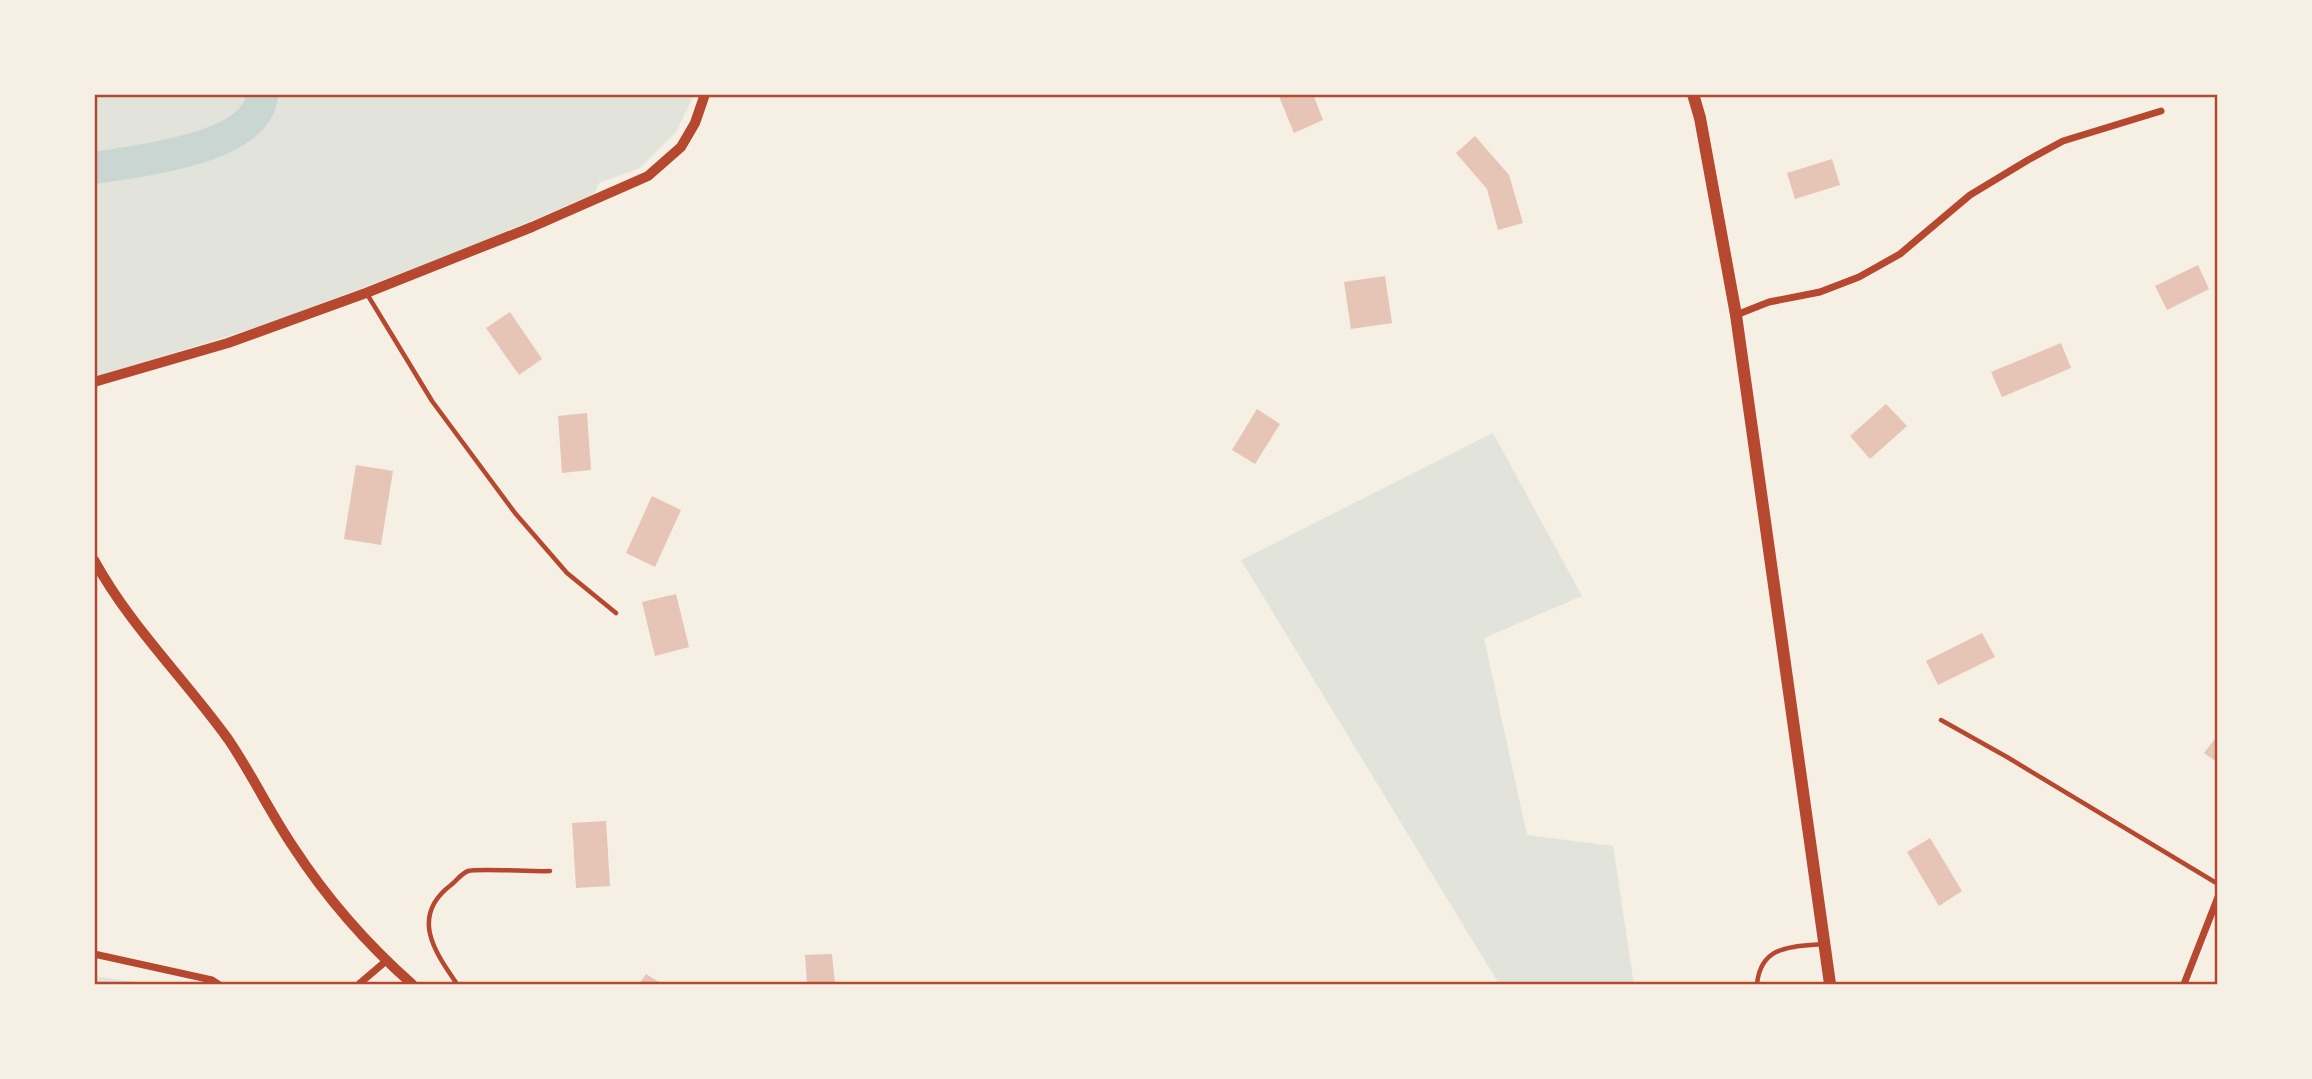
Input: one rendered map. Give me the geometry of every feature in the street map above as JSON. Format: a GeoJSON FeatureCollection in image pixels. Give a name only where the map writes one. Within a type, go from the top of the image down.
{"type":"FeatureCollection","features":[{"type":"Feature","properties":{"kind":"main road"},"geometry":{"type":"LineString","coordinates":[[1693,94],[1700,118],[1735,315],[1830,985]]}},
{"type":"Feature","properties":{"kind":"street"},"geometry":{"type":"LineString","coordinates":[[94,382],[228,343],[366,293],[532,227],[648,176],[681,147],[695,123],[705,94]]}},
{"type":"Feature","properties":{"kind":"street"},"geometry":{"type":"LineString","coordinates":[[1735,315],[1769,302],[1820,292],[1859,277],[1900,254],[1970,195],[2028,160],[2063,141],[2161,111]]}},
{"type":"Feature","properties":{"kind":"street"},"geometry":{"type":"LineString","coordinates":[[94,560],[138,628],[228,740],[294,849],[386,961],[412,985]]}},
{"type":"Feature","properties":{"kind":"street"},"geometry":{"type":"LineString","coordinates":[[2184,985],[2217,897]]}},
{"type":"Feature","properties":{"kind":"street"},"geometry":{"type":"LineString","coordinates":[[94,954],[212,981],[218,985]]}},
{"type":"Feature","properties":{"kind":"street"},"geometry":{"type":"LineString","coordinates":[[359,985],[386,961]]}},
{"type":"Feature","properties":{"kind":"lane"},"geometry":{"type":"LineString","coordinates":[[366,293],[432,401],[515,513],[567,573],[616,614]]}},
{"type":"Feature","properties":{"kind":"lane"},"geometry":{"type":"LineString","coordinates":[[1941,720],[2018,763],[2217,884]]}},
{"type":"Feature","properties":{"kind":"lane"},"geometry":{"type":"LineString","coordinates":[[457,985],[428,933],[428,919],[434,903],[443,891],[469,871],[550,871]]}},
{"type":"Feature","properties":{"kind":"lane"},"geometry":{"type":"LineString","coordinates":[[1757,985],[1759,969],[1766,958],[1779,950],[1825,943]]}},
{"type":"Feature","properties":{"kind":"shaded area"},"geometry":{"type":"Polygon","coordinates":[[[95,95],[694,95],[676,132],[640,168],[599,183],[594,194],[464,249],[274,322],[95,377],[95,95]]]}},
{"type":"Feature","properties":{"kind":"shaded area"},"geometry":{"type":"Polygon","coordinates":[[[1493,433],[1582,596],[1484,638],[1527,835],[1613,846],[1634,984],[1499,984],[1241,560],[1493,433]]]}},
{"type":"Feature","properties":{"kind":"shaded area"},"geometry":{"type":"Polygon","coordinates":[[[95,976],[148,984],[95,984],[95,976]]]}},
{"type":"Feature","properties":{"kind":"building"},"geometry":{"type":"Polygon","coordinates":[[[1278,94],[1313,94],[1323,120],[1294,133],[1278,94]]]}},
{"type":"Feature","properties":{"kind":"building"},"geometry":{"type":"Polygon","coordinates":[[[1475,136],[1509,175],[1523,223],[1498,230],[1487,189],[1456,153],[1475,136]]]}},
{"type":"Feature","properties":{"kind":"building"},"geometry":{"type":"Polygon","coordinates":[[[1832,159],[1840,185],[1795,199],[1787,173],[1832,159]]]}},
{"type":"Feature","properties":{"kind":"building"},"geometry":{"type":"Polygon","coordinates":[[[2198,265],[2209,289],[2167,310],[2155,286],[2198,265]]]}},
{"type":"Feature","properties":{"kind":"building"},"geometry":{"type":"Polygon","coordinates":[[[1385,276],[1392,323],[1351,329],[1344,282],[1385,276]]]}},
{"type":"Feature","properties":{"kind":"building"},"geometry":{"type":"Polygon","coordinates":[[[510,312],[542,359],[519,375],[486,328],[510,312]]]}},
{"type":"Feature","properties":{"kind":"building"},"geometry":{"type":"Polygon","coordinates":[[[2061,343],[2071,368],[2002,397],[1991,372],[2061,343]]]}},
{"type":"Feature","properties":{"kind":"building"},"geometry":{"type":"Polygon","coordinates":[[[1886,404],[1907,426],[1870,459],[1850,436],[1886,404]]]}},
{"type":"Feature","properties":{"kind":"building"},"geometry":{"type":"Polygon","coordinates":[[[1257,409],[1280,424],[1255,464],[1232,450],[1257,409]]]}},
{"type":"Feature","properties":{"kind":"building"},"geometry":{"type":"Polygon","coordinates":[[[587,413],[591,470],[562,473],[558,416],[587,413]]]}},
{"type":"Feature","properties":{"kind":"building"},"geometry":{"type":"Polygon","coordinates":[[[356,465],[393,471],[381,545],[344,539],[356,465]]]}},
{"type":"Feature","properties":{"kind":"building"},"geometry":{"type":"Polygon","coordinates":[[[652,496],[681,510],[655,567],[626,553],[652,496]]]}},
{"type":"Feature","properties":{"kind":"building"},"geometry":{"type":"Polygon","coordinates":[[[676,594],[689,647],[655,656],[642,602],[676,594]]]}},
{"type":"Feature","properties":{"kind":"building"},"geometry":{"type":"Polygon","coordinates":[[[1982,633],[1995,657],[1938,685],[1926,661],[1982,633]]]}},
{"type":"Feature","properties":{"kind":"building"},"geometry":{"type":"Polygon","coordinates":[[[2218,735],[2218,763],[2204,753],[2218,735]]]}},
{"type":"Feature","properties":{"kind":"building"},"geometry":{"type":"Polygon","coordinates":[[[606,821],[610,886],[576,888],[572,823],[606,821]]]}},
{"type":"Feature","properties":{"kind":"building"},"geometry":{"type":"Polygon","coordinates":[[[1930,838],[1962,891],[1939,906],[1907,852],[1930,838]]]}},
{"type":"Feature","properties":{"kind":"building"},"geometry":{"type":"Polygon","coordinates":[[[832,954],[835,984],[807,984],[805,955],[832,954]]]}},
{"type":"Feature","properties":{"kind":"building"},"geometry":{"type":"Polygon","coordinates":[[[646,974],[662,984],[639,984],[646,974]]]}},
{"type":"Feature","properties":{"kind":"waterway"},"geometry":{"type":"LineString","coordinates":[[94,168],[164,156],[218,140],[240,128],[256,113],[262,94]]}}]}
